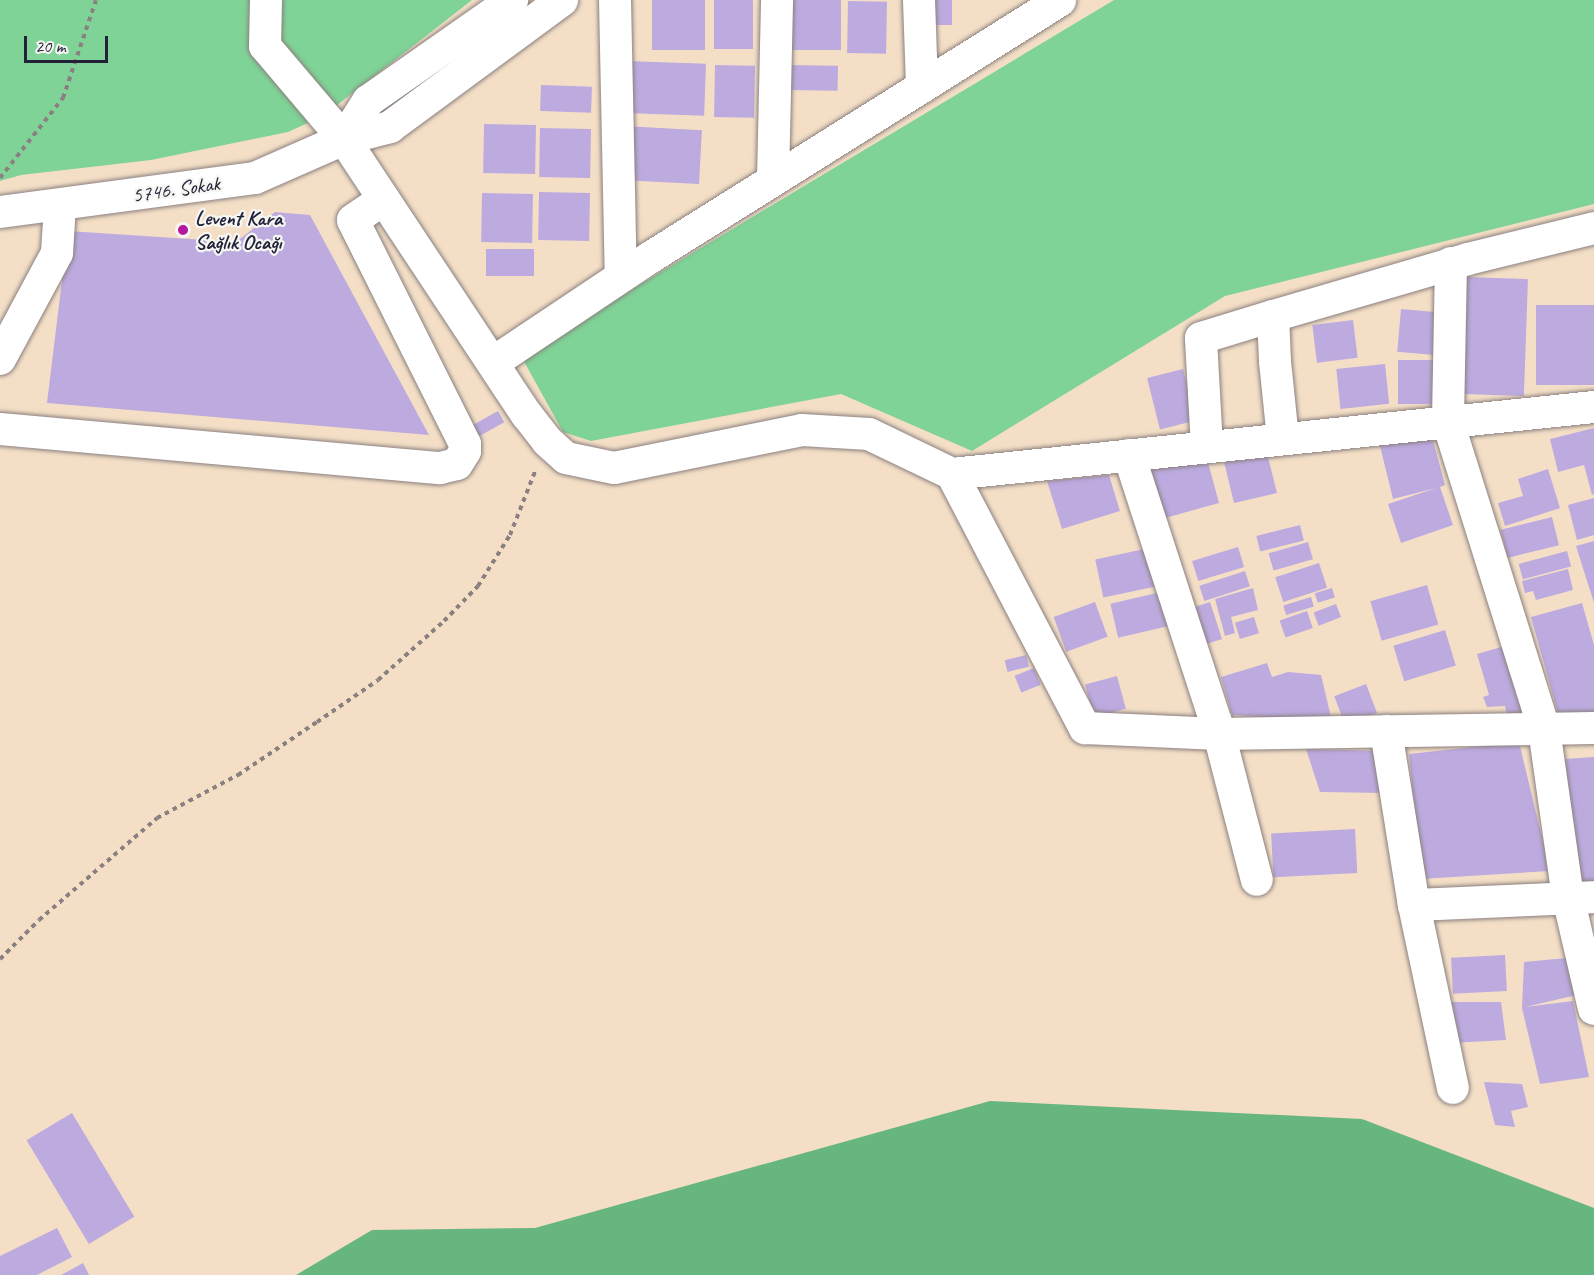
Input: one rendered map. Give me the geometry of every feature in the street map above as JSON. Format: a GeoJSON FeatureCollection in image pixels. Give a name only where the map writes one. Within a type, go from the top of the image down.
{"type":"FeatureCollection","features":[{"type":"Feature","properties":{"kind":"street"},"geometry":{"type":"LineString","coordinates":[[266,0],[265,46],[344,139],[527,415],[547,441],[566,458],[614,468],[802,430],[869,435],[952,474],[1594,407]]}},
{"type":"Feature","properties":{"kind":"street"},"geometry":{"type":"LineString","coordinates":[[344,139],[368,101],[512,0]]}},
{"type":"Feature","properties":{"kind":"street","name":"5746. Sokak"},"geometry":{"type":"LineString","coordinates":[[0,212],[255,178],[344,139],[390,128],[562,0]]}},
{"type":"Feature","properties":{"kind":"street"},"geometry":{"type":"LineString","coordinates":[[615,0],[621,276]]}},
{"type":"Feature","properties":{"kind":"street"},"geometry":{"type":"LineString","coordinates":[[773,179],[777,0]]}},
{"type":"Feature","properties":{"kind":"street"},"geometry":{"type":"LineString","coordinates":[[919,0],[922,87]]}},
{"type":"Feature","properties":{"kind":"street"},"geometry":{"type":"LineString","coordinates":[[494,362],[621,276],[1051,3]]}},
{"type":"Feature","properties":{"kind":"street"},"geometry":{"type":"LineString","coordinates":[[0,429],[440,468],[457,464],[465,451],[465,444],[353,220],[384,199]]}},
{"type":"Feature","properties":{"kind":"street"},"geometry":{"type":"LineString","coordinates":[[0,359],[57,253],[60,205]]}},
{"type":"Feature","properties":{"kind":"street"},"geometry":{"type":"LineString","coordinates":[[1207,447],[1201,338],[1451,263],[1594,228]]}},
{"type":"Feature","properties":{"kind":"street"},"geometry":{"type":"LineString","coordinates":[[1451,263],[1448,422],[1544,729],[1581,897],[1594,1009]]}},
{"type":"Feature","properties":{"kind":"street"},"geometry":{"type":"LineString","coordinates":[[1273,316],[1283,439]]}},
{"type":"Feature","properties":{"kind":"street"},"geometry":{"type":"LineString","coordinates":[[1129,455],[1220,734],[1257,880]]}},
{"type":"Feature","properties":{"kind":"street"},"geometry":{"type":"LineString","coordinates":[[952,474],[1085,728],[1220,734],[1594,728]]}},
{"type":"Feature","properties":{"kind":"street"},"geometry":{"type":"LineString","coordinates":[[1386,731],[1414,905],[1453,1088]]}},
{"type":"Feature","properties":{"kind":"street"},"geometry":{"type":"LineString","coordinates":[[1414,905],[1581,897]]}},
{"type":"Feature","properties":{"kind":"path"},"geometry":{"type":"LineString","coordinates":[[0,177],[63,98],[96,0]]}},
{"type":"Feature","properties":{"kind":"path"},"geometry":{"type":"LineString","coordinates":[[0,959],[39,920],[157,818],[238,775],[317,722],[378,680],[444,621],[478,586],[510,535],[547,441]]}},
{"type":"Feature","properties":{"kind":"green space"},"geometry":{"type":"Polygon","coordinates":[[[0,0],[472,0],[323,116],[288,132],[151,160],[21,175],[0,181],[0,0]]]}},
{"type":"Feature","properties":{"kind":"green space"},"geometry":{"type":"Polygon","coordinates":[[[1114,0],[1594,0],[1594,204],[1225,296],[972,451],[841,394],[591,441],[563,432],[521,356],[1114,0]]]}},
{"type":"Feature","properties":{"kind":"green space"},"geometry":{"type":"Polygon","coordinates":[[[990,1101],[1362,1119],[1594,1208],[1594,1275],[296,1275],[372,1230],[535,1228],[990,1101]]]}},
{"type":"Feature","properties":{"kind":"building"},"geometry":{"type":"Polygon","coordinates":[[[652,0],[705,0],[705,50],[652,50],[652,0]]]}},
{"type":"Feature","properties":{"kind":"building"},"geometry":{"type":"Polygon","coordinates":[[[714,0],[753,0],[753,49],[714,49],[714,0]]]}},
{"type":"Feature","properties":{"kind":"building"},"geometry":{"type":"Polygon","coordinates":[[[788,0],[841,0],[841,50],[788,50],[788,0]]]}},
{"type":"Feature","properties":{"kind":"building"},"geometry":{"type":"Polygon","coordinates":[[[923,0],[952,0],[952,25],[923,25],[923,0]]]}},
{"type":"Feature","properties":{"kind":"building"},"geometry":{"type":"Polygon","coordinates":[[[848,1],[887,2],[886,54],[847,53],[848,1]]]}},
{"type":"Feature","properties":{"kind":"building"},"geometry":{"type":"Polygon","coordinates":[[[627,61],[706,64],[704,116],[625,113],[627,61]]]}},
{"type":"Feature","properties":{"kind":"building"},"geometry":{"type":"Polygon","coordinates":[[[715,65],[755,66],[754,118],[714,117],[715,65]]]}},
{"type":"Feature","properties":{"kind":"building"},"geometry":{"type":"Polygon","coordinates":[[[788,65],[838,66],[838,91],[788,90],[788,65]]]}},
{"type":"Feature","properties":{"kind":"building"},"geometry":{"type":"Polygon","coordinates":[[[541,85],[592,87],[591,113],[540,111],[541,85]]]}},
{"type":"Feature","properties":{"kind":"building"},"geometry":{"type":"Polygon","coordinates":[[[484,124],[536,125],[535,174],[483,173],[484,124]]]}},
{"type":"Feature","properties":{"kind":"building"},"geometry":{"type":"Polygon","coordinates":[[[623,126],[702,130],[699,184],[620,180],[623,126]]]}},
{"type":"Feature","properties":{"kind":"building"},"geometry":{"type":"Polygon","coordinates":[[[540,128],[591,129],[590,178],[539,177],[540,128]]]}},
{"type":"Feature","properties":{"kind":"building"},"geometry":{"type":"Polygon","coordinates":[[[539,192],[590,193],[589,241],[538,240],[539,192]]]}},
{"type":"Feature","properties":{"kind":"building"},"geometry":{"type":"Polygon","coordinates":[[[482,193],[533,194],[532,243],[481,242],[482,193]]]}},
{"type":"Feature","properties":{"kind":"building"},"geometry":{"type":"Polygon","coordinates":[[[275,212],[310,215],[429,435],[47,403],[68,231],[236,242],[275,212]]]}},
{"type":"Feature","properties":{"kind":"building"},"geometry":{"type":"Polygon","coordinates":[[[486,249],[534,249],[534,276],[486,276],[486,249]]]}},
{"type":"Feature","properties":{"kind":"building"},"geometry":{"type":"Polygon","coordinates":[[[1467,277],[1528,279],[1524,396],[1463,394],[1467,277]]]}},
{"type":"Feature","properties":{"kind":"building"},"geometry":{"type":"Polygon","coordinates":[[[1536,305],[1594,305],[1594,385],[1536,385],[1536,305]]]}},
{"type":"Feature","properties":{"kind":"building"},"geometry":{"type":"Polygon","coordinates":[[[1401,309],[1444,313],[1440,356],[1397,352],[1401,309]]]}},
{"type":"Feature","properties":{"kind":"building"},"geometry":{"type":"Polygon","coordinates":[[[1353,320],[1358,358],[1317,363],[1312,325],[1353,320]]]}},
{"type":"Feature","properties":{"kind":"building"},"geometry":{"type":"Polygon","coordinates":[[[1398,360],[1440,360],[1440,404],[1398,404],[1398,360]]]}},
{"type":"Feature","properties":{"kind":"building"},"geometry":{"type":"Polygon","coordinates":[[[1385,364],[1389,404],[1340,409],[1336,369],[1385,364]]]}},
{"type":"Feature","properties":{"kind":"building"},"geometry":{"type":"Polygon","coordinates":[[[1183,369],[1196,420],[1160,429],[1147,378],[1183,369]]]}},
{"type":"Feature","properties":{"kind":"building"},"geometry":{"type":"Polygon","coordinates":[[[498,411],[504,422],[475,439],[468,427],[498,411]]]}},
{"type":"Feature","properties":{"kind":"building"},"geometry":{"type":"Polygon","coordinates":[[[1594,428],[1594,494],[1592,495],[1584,465],[1558,472],[1550,439],[1594,428]]]}},
{"type":"Feature","properties":{"kind":"building"},"geometry":{"type":"Polygon","coordinates":[[[1431,433],[1445,485],[1440,487],[1453,525],[1401,543],[1388,504],[1436,488],[1393,499],[1380,446],[1431,433]]]}},
{"type":"Feature","properties":{"kind":"building"},"geometry":{"type":"Polygon","coordinates":[[[1206,455],[1219,503],[1158,520],[1142,465],[1206,455]]]}},
{"type":"Feature","properties":{"kind":"building"},"geometry":{"type":"Polygon","coordinates":[[[1268,457],[1277,493],[1234,503],[1223,458],[1268,457]]]}},
{"type":"Feature","properties":{"kind":"building"},"geometry":{"type":"Polygon","coordinates":[[[1548,469],[1560,508],[1505,526],[1498,503],[1523,496],[1518,479],[1548,469]]]}},
{"type":"Feature","properties":{"kind":"building"},"geometry":{"type":"Polygon","coordinates":[[[1109,475],[1120,511],[1062,529],[1047,481],[1109,475]]]}},
{"type":"Feature","properties":{"kind":"building"},"geometry":{"type":"Polygon","coordinates":[[[1594,498],[1594,535],[1577,540],[1568,505],[1594,498]]]}},
{"type":"Feature","properties":{"kind":"building"},"geometry":{"type":"Polygon","coordinates":[[[1552,517],[1559,545],[1508,558],[1501,530],[1552,517]]]}},
{"type":"Feature","properties":{"kind":"building"},"geometry":{"type":"Polygon","coordinates":[[[1300,525],[1304,541],[1260,551],[1256,536],[1300,525]]]}},
{"type":"Feature","properties":{"kind":"building"},"geometry":{"type":"Polygon","coordinates":[[[1594,541],[1594,603],[1576,546],[1594,541]]]}},
{"type":"Feature","properties":{"kind":"building"},"geometry":{"type":"Polygon","coordinates":[[[1308,542],[1313,559],[1274,571],[1269,553],[1308,542]]]}},
{"type":"Feature","properties":{"kind":"building"},"geometry":{"type":"Polygon","coordinates":[[[1238,547],[1244,567],[1198,581],[1192,561],[1238,547]]]}},
{"type":"Feature","properties":{"kind":"building"},"geometry":{"type":"Polygon","coordinates":[[[1149,548],[1157,586],[1103,598],[1095,559],[1149,548]]]}},
{"type":"Feature","properties":{"kind":"building"},"geometry":{"type":"Polygon","coordinates":[[[1567,551],[1571,566],[1523,579],[1519,564],[1567,551]]]}},
{"type":"Feature","properties":{"kind":"building"},"geometry":{"type":"Polygon","coordinates":[[[1319,563],[1327,588],[1283,602],[1275,577],[1319,563]]]}},
{"type":"Feature","properties":{"kind":"building"},"geometry":{"type":"Polygon","coordinates":[[[1568,569],[1573,590],[1536,600],[1533,591],[1525,593],[1522,581],[1568,569]]]}},
{"type":"Feature","properties":{"kind":"building"},"geometry":{"type":"Polygon","coordinates":[[[1245,571],[1250,586],[1204,601],[1199,586],[1245,571]]]}},
{"type":"Feature","properties":{"kind":"building"},"geometry":{"type":"Polygon","coordinates":[[[1427,585],[1438,624],[1382,641],[1370,601],[1427,585]]]}},
{"type":"Feature","properties":{"kind":"building"},"geometry":{"type":"Polygon","coordinates":[[[1253,588],[1258,610],[1231,617],[1235,633],[1225,636],[1215,599],[1253,588]]]}},
{"type":"Feature","properties":{"kind":"building"},"geometry":{"type":"Polygon","coordinates":[[[1332,588],[1335,598],[1318,603],[1315,593],[1332,588]]]}},
{"type":"Feature","properties":{"kind":"building"},"geometry":{"type":"Polygon","coordinates":[[[1161,592],[1169,626],[1118,638],[1110,604],[1161,592]]]}},
{"type":"Feature","properties":{"kind":"building"},"geometry":{"type":"Polygon","coordinates":[[[1311,597],[1314,607],[1286,615],[1283,605],[1311,597]]]}},
{"type":"Feature","properties":{"kind":"building"},"geometry":{"type":"Polygon","coordinates":[[[1095,602],[1108,637],[1066,652],[1054,617],[1095,602]]]}},
{"type":"Feature","properties":{"kind":"building"},"geometry":{"type":"Polygon","coordinates":[[[1210,602],[1222,639],[1206,644],[1194,607],[1210,602]]]}},
{"type":"Feature","properties":{"kind":"building"},"geometry":{"type":"Polygon","coordinates":[[[1582,603],[1594,645],[1594,716],[1559,717],[1531,617],[1582,603]]]}},
{"type":"Feature","properties":{"kind":"building"},"geometry":{"type":"Polygon","coordinates":[[[1336,604],[1341,617],[1319,626],[1314,613],[1336,604]]]}},
{"type":"Feature","properties":{"kind":"building"},"geometry":{"type":"Polygon","coordinates":[[[1307,611],[1313,628],[1285,637],[1280,620],[1307,611]]]}},
{"type":"Feature","properties":{"kind":"building"},"geometry":{"type":"Polygon","coordinates":[[[1254,617],[1259,633],[1240,639],[1235,623],[1254,617]]]}},
{"type":"Feature","properties":{"kind":"building"},"geometry":{"type":"Polygon","coordinates":[[[1445,630],[1456,665],[1404,681],[1393,646],[1445,630]]]}},
{"type":"Feature","properties":{"kind":"building"},"geometry":{"type":"Polygon","coordinates":[[[1515,643],[1533,719],[1508,720],[1505,706],[1487,707],[1483,697],[1489,695],[1477,654],[1515,643]]]}},
{"type":"Feature","properties":{"kind":"building"},"geometry":{"type":"Polygon","coordinates":[[[1026,655],[1029,667],[1008,672],[1005,660],[1026,655]]]}},
{"type":"Feature","properties":{"kind":"building"},"geometry":{"type":"Polygon","coordinates":[[[1267,663],[1272,677],[1288,672],[1321,675],[1332,721],[1232,715],[1221,677],[1267,663]]]}},
{"type":"Feature","properties":{"kind":"building"},"geometry":{"type":"Polygon","coordinates":[[[1034,668],[1041,685],[1021,693],[1015,676],[1034,668]]]}},
{"type":"Feature","properties":{"kind":"building"},"geometry":{"type":"Polygon","coordinates":[[[1117,676],[1126,709],[1094,717],[1085,685],[1117,676]]]}},
{"type":"Feature","properties":{"kind":"building"},"geometry":{"type":"Polygon","coordinates":[[[1366,684],[1377,713],[1345,725],[1334,696],[1366,684]]]}},
{"type":"Feature","properties":{"kind":"building"},"geometry":{"type":"Polygon","coordinates":[[[1519,742],[1550,871],[1421,879],[1409,754],[1519,742]]]}},
{"type":"Feature","properties":{"kind":"building"},"geometry":{"type":"Polygon","coordinates":[[[1306,749],[1384,751],[1384,793],[1320,792],[1306,749]]]}},
{"type":"Feature","properties":{"kind":"building"},"geometry":{"type":"Polygon","coordinates":[[[1594,757],[1594,883],[1577,885],[1565,759],[1594,757]]]}},
{"type":"Feature","properties":{"kind":"building"},"geometry":{"type":"Polygon","coordinates":[[[1355,829],[1357,873],[1273,877],[1271,833],[1355,829]]]}},
{"type":"Feature","properties":{"kind":"building"},"geometry":{"type":"Polygon","coordinates":[[[1505,955],[1507,991],[1453,994],[1451,958],[1505,955]]]}},
{"type":"Feature","properties":{"kind":"building"},"geometry":{"type":"Polygon","coordinates":[[[1577,957],[1581,994],[1525,1007],[1573,1001],[1589,1077],[1540,1084],[1522,1008],[1524,962],[1577,957]]]}},
{"type":"Feature","properties":{"kind":"building"},"geometry":{"type":"Polygon","coordinates":[[[1447,1002],[1501,1002],[1506,1040],[1451,1043],[1447,1002]]]}},
{"type":"Feature","properties":{"kind":"building"},"geometry":{"type":"Polygon","coordinates":[[[1484,1082],[1522,1084],[1528,1107],[1511,1111],[1515,1127],[1495,1125],[1484,1082]]]}},
{"type":"Feature","properties":{"kind":"building"},"geometry":{"type":"Polygon","coordinates":[[[72,1113],[134,1217],[89,1244],[27,1140],[72,1113]]]}},
{"type":"Feature","properties":{"kind":"building"},"geometry":{"type":"Polygon","coordinates":[[[57,1228],[72,1257],[37,1275],[0,1275],[0,1256],[57,1228]]]}},
{"type":"Feature","properties":{"kind":"building"},"geometry":{"type":"Polygon","coordinates":[[[83,1263],[89,1275],[61,1275],[83,1263]]]}},
{"type":"Feature","properties":{"kind":"place","name":"Levent Kara Sağlık Ocağı"},"geometry":{"type":"Point","coordinates":[183,230]}}]}
